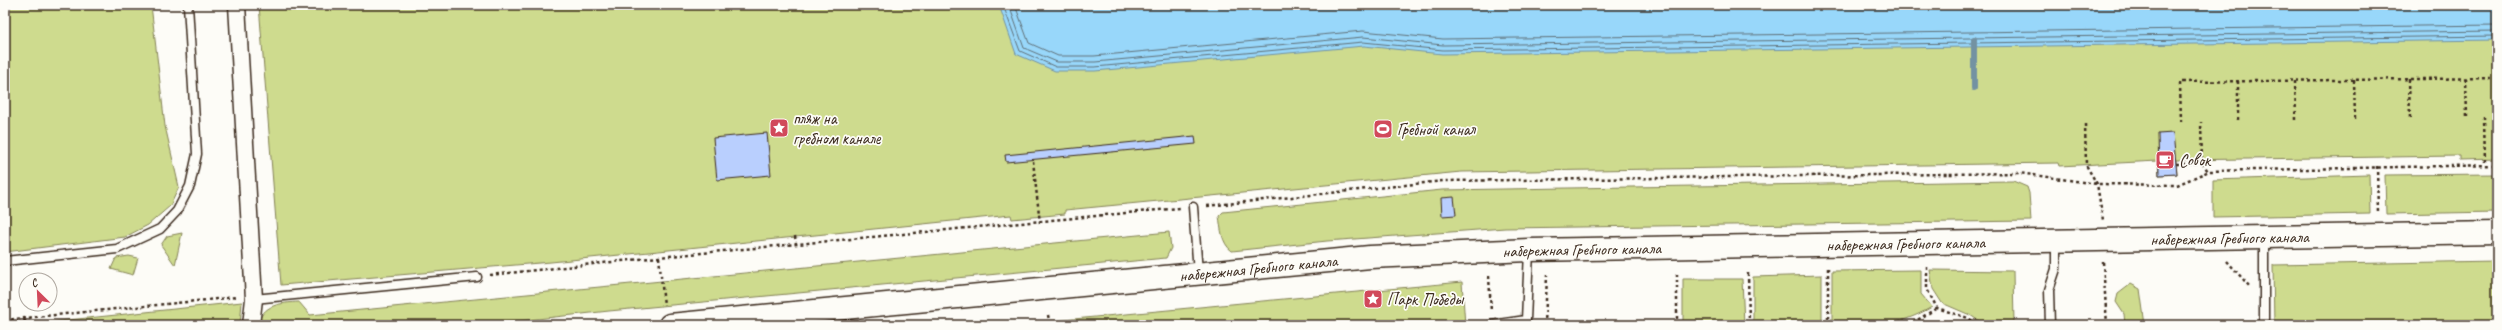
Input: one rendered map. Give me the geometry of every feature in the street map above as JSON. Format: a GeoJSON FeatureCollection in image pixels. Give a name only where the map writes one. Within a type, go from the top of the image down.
{"type":"FeatureCollection","features":[{"type":"Feature","properties":{"kind":"street"},"geometry":{"type":"LineString","coordinates":[[237,5],[254,299],[251,325]]}},
{"type":"Feature","properties":{"kind":"street","name":"набережная Гребного канала"},"geometry":{"type":"LineString","coordinates":[[667,315],[1198,274],[1370,258],[1529,250],[2056,242],[2264,236],[2497,233]]}},
{"type":"Feature","properties":{"kind":"lane"},"geometry":{"type":"LineString","coordinates":[[5,261],[117,249],[160,229],[177,211],[190,186],[197,154],[188,5]]}},
{"type":"Feature","properties":{"kind":"lane"},"geometry":{"type":"LineString","coordinates":[[1193,207],[1198,274]]}},
{"type":"Feature","properties":{"kind":"lane"},"geometry":{"type":"LineString","coordinates":[[2264,236],[2264,325]]}},
{"type":"Feature","properties":{"kind":"lane"},"geometry":{"type":"LineString","coordinates":[[2050,325],[2049,290],[2056,269],[2056,242]]}},
{"type":"Feature","properties":{"kind":"lane"},"geometry":{"type":"LineString","coordinates":[[1491,325],[1526,320],[1529,250]]}},
{"type":"Feature","properties":{"kind":"lane"},"geometry":{"type":"LineString","coordinates":[[254,299],[477,277]]}},
{"type":"Feature","properties":{"kind":"path"},"geometry":{"type":"LineString","coordinates":[[2466,78],[2467,118]]}},
{"type":"Feature","properties":{"kind":"path"},"geometry":{"type":"LineString","coordinates":[[2180,122],[2180,82],[2497,78]]}},
{"type":"Feature","properties":{"kind":"path"},"geometry":{"type":"LineString","coordinates":[[2409,79],[2410,119]]}},
{"type":"Feature","properties":{"kind":"path"},"geometry":{"type":"LineString","coordinates":[[2354,80],[2355,119]]}},
{"type":"Feature","properties":{"kind":"path"},"geometry":{"type":"LineString","coordinates":[[2238,81],[2238,121]]}},
{"type":"Feature","properties":{"kind":"path"},"geometry":{"type":"LineString","coordinates":[[2295,81],[2296,120]]}},
{"type":"Feature","properties":{"kind":"path"},"geometry":{"type":"LineString","coordinates":[[2484,117],[2485,165]]}},
{"type":"Feature","properties":{"kind":"path"},"geometry":{"type":"LineString","coordinates":[[2202,122],[2202,163],[2209,171]]}},
{"type":"Feature","properties":{"kind":"path"},"geometry":{"type":"LineString","coordinates":[[2085,124],[2086,165],[2097,184],[2103,220]]}},
{"type":"Feature","properties":{"kind":"path"},"geometry":{"type":"LineString","coordinates":[[1034,161],[1040,223]]}},
{"type":"Feature","properties":{"kind":"path"},"geometry":{"type":"LineString","coordinates":[[2176,164],[2202,163]]}},
{"type":"Feature","properties":{"kind":"path"},"geometry":{"type":"LineString","coordinates":[[477,277],[659,257],[1040,223],[1443,181],[2019,173],[2097,184],[2177,185],[2209,171],[2377,166],[2497,165]]}},
{"type":"Feature","properties":{"kind":"path"},"geometry":{"type":"LineString","coordinates":[[2377,166],[2378,214]]}},
{"type":"Feature","properties":{"kind":"path"},"geometry":{"type":"LineString","coordinates":[[795,236],[796,244]]}},
{"type":"Feature","properties":{"kind":"path"},"geometry":{"type":"LineString","coordinates":[[659,257],[667,315]]}},
{"type":"Feature","properties":{"kind":"path"},"geometry":{"type":"LineString","coordinates":[[2227,261],[2253,290]]}},
{"type":"Feature","properties":{"kind":"path"},"geometry":{"type":"LineString","coordinates":[[2103,262],[2107,325]]}},
{"type":"Feature","properties":{"kind":"path"},"geometry":{"type":"LineString","coordinates":[[1927,267],[1927,289],[1938,308],[1968,318],[1978,325]]}},
{"type":"Feature","properties":{"kind":"path"},"geometry":{"type":"LineString","coordinates":[[1828,268],[1828,325]]}},
{"type":"Feature","properties":{"kind":"path"},"geometry":{"type":"LineString","coordinates":[[1748,273],[1749,325]]}},
{"type":"Feature","properties":{"kind":"path"},"geometry":{"type":"LineString","coordinates":[[1677,274],[1677,325]]}},
{"type":"Feature","properties":{"kind":"path"},"geometry":{"type":"LineString","coordinates":[[1545,325],[1547,275]]}},
{"type":"Feature","properties":{"kind":"path"},"geometry":{"type":"LineString","coordinates":[[1489,276],[1491,325]]}},
{"type":"Feature","properties":{"kind":"path"},"geometry":{"type":"LineString","coordinates":[[5,320],[239,297],[254,299]]}},
{"type":"Feature","properties":{"kind":"path"},"geometry":{"type":"LineString","coordinates":[[1901,325],[1914,322],[1938,308]]}},
{"type":"Feature","properties":{"kind":"path"},"geometry":{"type":"LineString","coordinates":[[1048,315],[1050,325]]}},
{"type":"Feature","properties":{"kind":"path"},"geometry":{"type":"LineString","coordinates":[[12,325],[36,316]]}},
{"type":"Feature","properties":{"kind":"green space"},"geometry":{"type":"Polygon","coordinates":[[[5,5],[151,5],[165,126],[179,187],[170,206],[148,225],[125,237],[5,252],[5,5]]]}},
{"type":"Feature","properties":{"kind":"green space","name":"Гребной канал"},"geometry":{"type":"Polygon","coordinates":[[[259,5],[2497,5],[2497,159],[2459,160],[2459,156],[2176,160],[2177,174],[2159,175],[2158,161],[2059,166],[2058,163],[1461,172],[1065,210],[1065,214],[1012,219],[1011,215],[551,262],[281,285],[259,5]]]}},
{"type":"Feature","properties":{"kind":"green space"},"geometry":{"type":"Polygon","coordinates":[[[2497,174],[2497,212],[2386,214],[2385,175],[2497,174]]]}},
{"type":"Feature","properties":{"kind":"green space"},"geometry":{"type":"Polygon","coordinates":[[[2369,175],[2370,214],[2213,217],[2213,180],[2369,175]]]}},
{"type":"Feature","properties":{"kind":"green space"},"geometry":{"type":"Polygon","coordinates":[[[2013,181],[2027,187],[2029,193],[2031,221],[1505,228],[1327,241],[1232,251],[1228,248],[1224,240],[1219,216],[1223,212],[1442,190],[2013,181]]]}},
{"type":"Feature","properties":{"kind":"green space"},"geometry":{"type":"Polygon","coordinates":[[[1169,232],[1171,248],[1166,258],[609,311],[483,325],[258,325],[260,318],[268,309],[279,304],[286,303],[299,302],[310,315],[1169,232]]]}},
{"type":"Feature","properties":{"kind":"green space"},"geometry":{"type":"Polygon","coordinates":[[[182,233],[175,265],[161,245],[167,236],[182,233]]]}},
{"type":"Feature","properties":{"kind":"green space"},"geometry":{"type":"Polygon","coordinates":[[[129,256],[138,258],[133,275],[111,269],[116,258],[129,256]]]}},
{"type":"Feature","properties":{"kind":"green space"},"geometry":{"type":"Polygon","coordinates":[[[2497,261],[2497,325],[2274,325],[2273,265],[2497,261]]]}},
{"type":"Feature","properties":{"kind":"green space"},"geometry":{"type":"Polygon","coordinates":[[[1921,270],[1921,294],[1932,307],[1906,319],[1884,324],[1832,325],[1832,271],[1921,270]]]}},
{"type":"Feature","properties":{"kind":"green space"},"geometry":{"type":"Polygon","coordinates":[[[1930,270],[2013,271],[2014,325],[1985,325],[1970,315],[1942,303],[1933,289],[1930,270]]]}},
{"type":"Feature","properties":{"kind":"green space"},"geometry":{"type":"Polygon","coordinates":[[[1822,275],[1822,325],[1753,325],[1753,277],[1822,275]]]}},
{"type":"Feature","properties":{"kind":"green space"},"geometry":{"type":"Polygon","coordinates":[[[1683,279],[1742,279],[1744,325],[1683,325],[1683,279]]]}},
{"type":"Feature","properties":{"kind":"green space","name":"Парк Победы"},"geometry":{"type":"Polygon","coordinates":[[[1462,282],[1465,325],[1011,325],[1462,282]]]}},
{"type":"Feature","properties":{"kind":"green space"},"geometry":{"type":"Polygon","coordinates":[[[2131,284],[2140,289],[2145,325],[2125,325],[2124,314],[2116,302],[2118,294],[2131,284]]]}},
{"type":"Feature","properties":{"kind":"green space"},"geometry":{"type":"Polygon","coordinates":[[[242,302],[240,325],[20,325],[242,302]]]}},
{"type":"Feature","properties":{"kind":"water"},"geometry":{"type":"Polygon","coordinates":[[[999,5],[2497,5],[2497,40],[1442,54],[1364,46],[1095,71],[1055,71],[1016,54],[999,5]]]}},
{"type":"Feature","properties":{"kind":"building"},"geometry":{"type":"Polygon","coordinates":[[[767,133],[771,175],[717,180],[713,138],[767,133]]]}},
{"type":"Feature","properties":{"kind":"building"},"geometry":{"type":"Polygon","coordinates":[[[2173,133],[2177,174],[2159,175],[2158,134],[2173,133]]]}},
{"type":"Feature","properties":{"kind":"building"},"geometry":{"type":"Polygon","coordinates":[[[1195,136],[1196,144],[1006,162],[1005,155],[1195,136]]]}},
{"type":"Feature","properties":{"kind":"building"},"geometry":{"type":"Polygon","coordinates":[[[1454,197],[1456,215],[1442,216],[1441,198],[1454,197]]]}},
{"type":"Feature","properties":{"kind":"waterway"},"geometry":{"type":"LineString","coordinates":[[1974,39],[1974,88]]}},
{"type":"Feature","properties":{"kind":"place","name":"пляж на гребном канале"},"geometry":{"type":"Point","coordinates":[779,128]}},
{"type":"Feature","properties":{"kind":"place","name":"Гребной канал"},"geometry":{"type":"Point","coordinates":[1383,129]}},
{"type":"Feature","properties":{"kind":"place","name":"Совок"},"geometry":{"type":"Point","coordinates":[2165,160]}},
{"type":"Feature","properties":{"kind":"place","name":"Парк Победы"},"geometry":{"type":"Point","coordinates":[1373,299]}}]}
